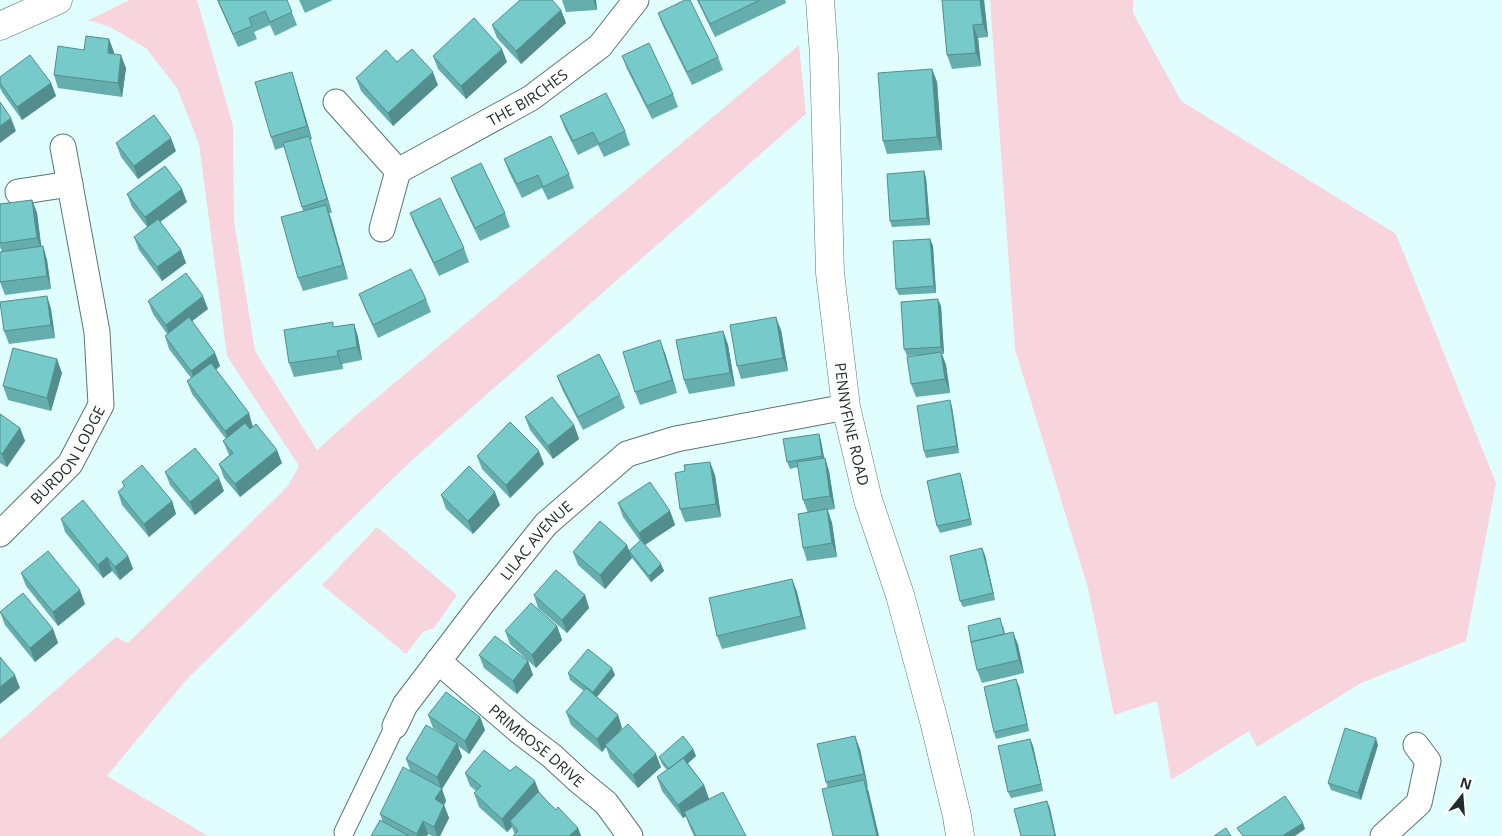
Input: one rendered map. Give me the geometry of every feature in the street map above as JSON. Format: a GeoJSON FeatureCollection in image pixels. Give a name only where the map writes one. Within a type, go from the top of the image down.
{"type":"FeatureCollection","features":[{"type":"Feature","properties":{"kind":"main road"},"geometry":{"type":"LineString","coordinates":[[0,26],[58,0]]}},
{"type":"Feature","properties":{"kind":"main road","name":"PENNYFINE ROAD"},"geometry":{"type":"LineString","coordinates":[[820,0],[824,56],[830,273],[846,407],[868,500],[900,595],[934,721],[960,836]]}},
{"type":"Feature","properties":{"kind":"street","name":"THE BIRCHES"},"geometry":{"type":"LineString","coordinates":[[398,171],[531,98],[600,46],[636,0]]}},
{"type":"Feature","properties":{"kind":"street"},"geometry":{"type":"LineString","coordinates":[[336,102],[398,171],[382,229]]}},
{"type":"Feature","properties":{"kind":"street","name":"BURDON LODGE"},"geometry":{"type":"LineString","coordinates":[[0,534],[70,464],[101,404],[97,332],[63,147]]}},
{"type":"Feature","properties":{"kind":"street"},"geometry":{"type":"LineString","coordinates":[[18,192],[70,184]]}},
{"type":"Feature","properties":{"kind":"street","name":"LILAC AVENUE"},"geometry":{"type":"LineString","coordinates":[[344,832],[405,705],[546,524],[627,454],[676,439],[846,407]]}},
{"type":"Feature","properties":{"kind":"street","name":"PRIMROSE DRIVE"},"geometry":{"type":"LineString","coordinates":[[438,661],[606,803],[630,836]]}},
{"type":"Feature","properties":{"kind":"street"},"geometry":{"type":"LineString","coordinates":[[1383,836],[1419,803],[1428,761],[1416,745]]}},
{"type":"Feature","properties":{"kind":"shaded area"},"geometry":{"type":"Polygon","coordinates":[[[129,0],[197,0],[233,126],[234,221],[255,351],[317,450],[355,416],[799,45],[806,114],[410,462],[187,679],[107,776],[208,836],[0,836],[0,739],[116,637],[128,643],[288,486],[299,466],[227,356],[199,144],[177,88],[146,48],[110,27],[92,21],[85,22],[129,0]]]}},
{"type":"Feature","properties":{"kind":"shaded area"},"geometry":{"type":"Polygon","coordinates":[[[990,0],[1133,0],[1133,13],[1181,101],[1396,234],[1496,483],[1466,641],[1361,683],[1257,747],[1249,731],[1171,780],[1157,701],[1114,715],[1088,588],[1015,349],[990,0]]]}},
{"type":"Feature","properties":{"kind":"shaded area"},"geometry":{"type":"Polygon","coordinates":[[[377,527],[457,595],[434,628],[423,632],[406,654],[322,585],[377,527]]]}},
{"type":"Feature","properties":{"kind":"building"},"geometry":{"type":"Polygon","coordinates":[[[218,0],[287,0],[292,12],[270,22],[265,11],[249,18],[252,26],[233,34],[218,0]]]}},
{"type":"Feature","properties":{"kind":"building"},"geometry":{"type":"Polygon","coordinates":[[[520,0],[552,0],[561,10],[516,51],[492,25],[520,0]]]}},
{"type":"Feature","properties":{"kind":"building"},"geometry":{"type":"Polygon","coordinates":[[[685,0],[690,0],[718,57],[687,72],[658,13],[685,0]]]}},
{"type":"Feature","properties":{"kind":"building"},"geometry":{"type":"Polygon","coordinates":[[[698,0],[760,0],[710,24],[698,0]]]}},
{"type":"Feature","properties":{"kind":"building"},"geometry":{"type":"Polygon","coordinates":[[[942,0],[980,0],[983,24],[973,25],[976,53],[947,55],[942,0]]]}},
{"type":"Feature","properties":{"kind":"building"},"geometry":{"type":"Polygon","coordinates":[[[474,18],[502,49],[461,86],[433,56],[474,18]]]}},
{"type":"Feature","properties":{"kind":"building"},"geometry":{"type":"Polygon","coordinates":[[[86,36],[109,39],[108,53],[121,55],[118,83],[54,75],[58,46],[84,50],[86,36]]]}},
{"type":"Feature","properties":{"kind":"building"},"geometry":{"type":"Polygon","coordinates":[[[649,43],[673,94],[647,106],[622,56],[649,43]]]}},
{"type":"Feature","properties":{"kind":"building"},"geometry":{"type":"Polygon","coordinates":[[[412,49],[433,72],[388,113],[356,78],[386,50],[397,62],[412,49]]]}},
{"type":"Feature","properties":{"kind":"building"},"geometry":{"type":"Polygon","coordinates":[[[30,55],[51,83],[17,107],[0,83],[0,77],[30,55]]]}},
{"type":"Feature","properties":{"kind":"building"},"geometry":{"type":"Polygon","coordinates":[[[932,69],[937,137],[883,141],[878,73],[932,69]]]}},
{"type":"Feature","properties":{"kind":"building"},"geometry":{"type":"Polygon","coordinates":[[[292,72],[307,126],[271,137],[255,82],[292,72]]]}},
{"type":"Feature","properties":{"kind":"building"},"geometry":{"type":"Polygon","coordinates":[[[606,93],[625,131],[599,144],[593,132],[573,141],[560,116],[606,93]]]}},
{"type":"Feature","properties":{"kind":"building"},"geometry":{"type":"Polygon","coordinates":[[[0,102],[11,118],[0,126],[0,102]]]}},
{"type":"Feature","properties":{"kind":"building"},"geometry":{"type":"Polygon","coordinates":[[[154,115],[171,138],[134,166],[116,143],[154,115]]]}},
{"type":"Feature","properties":{"kind":"building"},"geometry":{"type":"Polygon","coordinates":[[[309,136],[327,199],[302,207],[283,143],[309,136]]]}},
{"type":"Feature","properties":{"kind":"building"},"geometry":{"type":"Polygon","coordinates":[[[551,136],[569,174],[543,187],[538,175],[517,184],[504,159],[551,136]]]}},
{"type":"Feature","properties":{"kind":"building"},"geometry":{"type":"Polygon","coordinates":[[[481,163],[505,213],[475,228],[451,178],[481,163]]]}},
{"type":"Feature","properties":{"kind":"building"},"geometry":{"type":"Polygon","coordinates":[[[165,166],[182,189],[145,217],[127,194],[165,166]]]}},
{"type":"Feature","properties":{"kind":"building"},"geometry":{"type":"Polygon","coordinates":[[[924,171],[927,218],[890,221],[887,174],[924,171]]]}},
{"type":"Feature","properties":{"kind":"building"},"geometry":{"type":"Polygon","coordinates":[[[440,198],[464,248],[434,263],[410,213],[440,198]]]}},
{"type":"Feature","properties":{"kind":"building"},"geometry":{"type":"Polygon","coordinates":[[[32,200],[37,238],[0,243],[0,204],[32,200]]]}},
{"type":"Feature","properties":{"kind":"building"},"geometry":{"type":"Polygon","coordinates":[[[326,205],[343,265],[298,278],[281,217],[326,205]]]}},
{"type":"Feature","properties":{"kind":"building"},"geometry":{"type":"Polygon","coordinates":[[[158,219],[181,250],[157,267],[134,237],[158,219]]]}},
{"type":"Feature","properties":{"kind":"building"},"geometry":{"type":"Polygon","coordinates":[[[930,239],[934,286],[896,289],[893,241],[930,239]]]}},
{"type":"Feature","properties":{"kind":"building"},"geometry":{"type":"Polygon","coordinates":[[[43,246],[47,276],[0,282],[0,252],[43,246]]]}},
{"type":"Feature","properties":{"kind":"building"},"geometry":{"type":"Polygon","coordinates":[[[411,269],[426,299],[373,325],[359,294],[411,269]]]}},
{"type":"Feature","properties":{"kind":"building"},"geometry":{"type":"Polygon","coordinates":[[[186,273],[203,296],[166,325],[148,301],[186,273]]]}},
{"type":"Feature","properties":{"kind":"building"},"geometry":{"type":"Polygon","coordinates":[[[47,296],[51,325],[4,331],[0,302],[47,296]]]}},
{"type":"Feature","properties":{"kind":"building"},"geometry":{"type":"Polygon","coordinates":[[[938,299],[941,347],[904,349],[901,302],[938,299]]]}},
{"type":"Feature","properties":{"kind":"building"},"geometry":{"type":"Polygon","coordinates":[[[189,317],[215,353],[191,371],[165,336],[189,317]]]}},
{"type":"Feature","properties":{"kind":"building"},"geometry":{"type":"Polygon","coordinates":[[[776,317],[783,358],[737,366],[730,325],[776,317]]]}},
{"type":"Feature","properties":{"kind":"building"},"geometry":{"type":"Polygon","coordinates":[[[333,322],[333,327],[354,324],[357,347],[337,351],[338,356],[289,363],[284,330],[333,322]]]}},
{"type":"Feature","properties":{"kind":"building"},"geometry":{"type":"Polygon","coordinates":[[[723,331],[730,373],[684,380],[676,340],[723,331]]]}},
{"type":"Feature","properties":{"kind":"building"},"geometry":{"type":"Polygon","coordinates":[[[660,340],[672,380],[635,392],[623,352],[660,340]]]}},
{"type":"Feature","properties":{"kind":"building"},"geometry":{"type":"Polygon","coordinates":[[[13,348],[57,359],[47,398],[3,386],[13,348]]]}},
{"type":"Feature","properties":{"kind":"building"},"geometry":{"type":"Polygon","coordinates":[[[941,352],[945,379],[911,384],[907,357],[941,352]]]}},
{"type":"Feature","properties":{"kind":"building"},"geometry":{"type":"Polygon","coordinates":[[[599,354],[620,395],[578,417],[557,376],[599,354]]]}},
{"type":"Feature","properties":{"kind":"building"},"geometry":{"type":"Polygon","coordinates":[[[211,363],[249,413],[225,431],[187,381],[211,363]]]}},
{"type":"Feature","properties":{"kind":"building"},"geometry":{"type":"Polygon","coordinates":[[[552,397],[574,425],[548,446],[525,417],[552,397]]]}},
{"type":"Feature","properties":{"kind":"building"},"geometry":{"type":"Polygon","coordinates":[[[950,400],[957,446],[924,451],[917,406],[950,400]]]}},
{"type":"Feature","properties":{"kind":"building"},"geometry":{"type":"Polygon","coordinates":[[[0,414],[20,428],[2,454],[0,453],[0,414]]]}},
{"type":"Feature","properties":{"kind":"building"},"geometry":{"type":"Polygon","coordinates":[[[510,422],[539,451],[506,485],[477,456],[510,422]]]}},
{"type":"Feature","properties":{"kind":"building"},"geometry":{"type":"Polygon","coordinates":[[[245,423],[250,429],[256,424],[277,450],[235,484],[219,464],[233,453],[223,441],[245,423]]]}},
{"type":"Feature","properties":{"kind":"building"},"geometry":{"type":"Polygon","coordinates":[[[819,434],[822,456],[787,462],[783,439],[819,434]]]}},
{"type":"Feature","properties":{"kind":"building"},"geometry":{"type":"Polygon","coordinates":[[[195,448],[219,478],[190,502],[165,472],[195,448]]]}},
{"type":"Feature","properties":{"kind":"building"},"geometry":{"type":"Polygon","coordinates":[[[825,458],[830,496],[803,500],[797,462],[825,458]]]}},
{"type":"Feature","properties":{"kind":"building"},"geometry":{"type":"Polygon","coordinates":[[[710,462],[716,504],[680,509],[675,473],[685,471],[684,465],[710,462]]]}},
{"type":"Feature","properties":{"kind":"building"},"geometry":{"type":"Polygon","coordinates":[[[142,465],[172,501],[144,524],[118,492],[125,486],[122,482],[142,465]]]}},
{"type":"Feature","properties":{"kind":"building"},"geometry":{"type":"Polygon","coordinates":[[[469,466],[495,492],[468,521],[441,495],[469,466]]]}},
{"type":"Feature","properties":{"kind":"building"},"geometry":{"type":"Polygon","coordinates":[[[960,473],[970,519],[937,526],[927,481],[960,473]]]}},
{"type":"Feature","properties":{"kind":"building"},"geometry":{"type":"Polygon","coordinates":[[[650,482],[670,511],[639,533],[618,503],[650,482]]]}},
{"type":"Feature","properties":{"kind":"building"},"geometry":{"type":"Polygon","coordinates":[[[83,500],[128,556],[115,567],[107,557],[98,565],[61,519],[83,500]]]}},
{"type":"Feature","properties":{"kind":"building"},"geometry":{"type":"Polygon","coordinates":[[[827,509],[832,543],[803,548],[798,514],[827,509]]]}},
{"type":"Feature","properties":{"kind":"building"},"geometry":{"type":"Polygon","coordinates":[[[600,521],[627,545],[600,575],[573,552],[600,521]]]}},
{"type":"Feature","properties":{"kind":"building"},"geometry":{"type":"Polygon","coordinates":[[[641,540],[661,564],[649,576],[629,551],[641,540]]]}},
{"type":"Feature","properties":{"kind":"building"},"geometry":{"type":"Polygon","coordinates":[[[982,548],[993,593],[960,601],[950,556],[982,548]]]}},
{"type":"Feature","properties":{"kind":"building"},"geometry":{"type":"Polygon","coordinates":[[[48,551],[80,590],[53,612],[21,573],[48,551]]]}},
{"type":"Feature","properties":{"kind":"building"},"geometry":{"type":"Polygon","coordinates":[[[556,570],[585,595],[562,620],[534,595],[556,570]]]}},
{"type":"Feature","properties":{"kind":"building"},"geometry":{"type":"Polygon","coordinates":[[[792,579],[801,616],[717,636],[709,598],[792,579]]]}},
{"type":"Feature","properties":{"kind":"building"},"geometry":{"type":"Polygon","coordinates":[[[23,593],[53,629],[30,648],[0,612],[23,593]]]}},
{"type":"Feature","properties":{"kind":"building"},"geometry":{"type":"Polygon","coordinates":[[[531,603],[557,626],[532,655],[505,631],[531,603]]]}},
{"type":"Feature","properties":{"kind":"building"},"geometry":{"type":"Polygon","coordinates":[[[1000,618],[1004,634],[971,642],[968,626],[1000,618]]]}},
{"type":"Feature","properties":{"kind":"building"},"geometry":{"type":"Polygon","coordinates":[[[1013,632],[1019,660],[977,670],[971,642],[1013,632]]]}},
{"type":"Feature","properties":{"kind":"building"},"geometry":{"type":"Polygon","coordinates":[[[495,636],[528,661],[513,681],[479,655],[495,636]]]}},
{"type":"Feature","properties":{"kind":"building"},"geometry":{"type":"Polygon","coordinates":[[[588,649],[612,668],[593,692],[568,673],[588,649]]]}},
{"type":"Feature","properties":{"kind":"building"},"geometry":{"type":"Polygon","coordinates":[[[0,657],[15,675],[0,687],[0,657]]]}},
{"type":"Feature","properties":{"kind":"building"},"geometry":{"type":"Polygon","coordinates":[[[1016,679],[1027,724],[994,732],[984,687],[1016,679]]]}},
{"type":"Feature","properties":{"kind":"building"},"geometry":{"type":"Polygon","coordinates":[[[586,688],[618,715],[597,739],[566,712],[586,688]]]}},
{"type":"Feature","properties":{"kind":"building"},"geometry":{"type":"Polygon","coordinates":[[[446,692],[480,717],[465,741],[428,715],[446,692]]]}},
{"type":"Feature","properties":{"kind":"building"},"geometry":{"type":"Polygon","coordinates":[[[628,724],[656,754],[633,775],[605,745],[628,724]]]}},
{"type":"Feature","properties":{"kind":"building"},"geometry":{"type":"Polygon","coordinates":[[[426,725],[457,743],[437,777],[406,759],[426,725]]]}},
{"type":"Feature","properties":{"kind":"building"},"geometry":{"type":"Polygon","coordinates":[[[1345,728],[1376,738],[1358,793],[1328,783],[1345,728]]]}},
{"type":"Feature","properties":{"kind":"building"},"geometry":{"type":"Polygon","coordinates":[[[683,736],[693,749],[669,769],[659,757],[683,736]]]}},
{"type":"Feature","properties":{"kind":"building"},"geometry":{"type":"Polygon","coordinates":[[[855,736],[864,774],[826,782],[817,744],[855,736]]]}},
{"type":"Feature","properties":{"kind":"building"},"geometry":{"type":"Polygon","coordinates":[[[1030,739],[1041,784],[1008,792],[998,746],[1030,739]]]}},
{"type":"Feature","properties":{"kind":"building"},"geometry":{"type":"Polygon","coordinates":[[[484,750],[510,771],[516,766],[535,781],[502,819],[474,793],[481,786],[465,773],[484,750]]]}},
{"type":"Feature","properties":{"kind":"building"},"geometry":{"type":"Polygon","coordinates":[[[683,758],[704,785],[678,805],[657,777],[683,758]]]}},
{"type":"Feature","properties":{"kind":"building"},"geometry":{"type":"Polygon","coordinates":[[[403,767],[442,788],[435,799],[444,805],[434,827],[423,821],[417,834],[380,814],[403,767]]]}},
{"type":"Feature","properties":{"kind":"building"},"geometry":{"type":"Polygon","coordinates":[[[864,780],[877,836],[833,836],[822,789],[864,780]]]}},
{"type":"Feature","properties":{"kind":"building"},"geometry":{"type":"Polygon","coordinates":[[[538,792],[556,810],[558,807],[578,828],[569,836],[513,836],[518,831],[510,821],[538,792]]]}},
{"type":"Feature","properties":{"kind":"building"},"geometry":{"type":"Polygon","coordinates":[[[723,792],[746,836],[696,836],[684,812],[723,792]]]}},
{"type":"Feature","properties":{"kind":"building"},"geometry":{"type":"Polygon","coordinates":[[[1285,796],[1303,823],[1282,836],[1243,836],[1237,828],[1285,796]]]}},
{"type":"Feature","properties":{"kind":"building"},"geometry":{"type":"Polygon","coordinates":[[[1047,801],[1055,836],[1021,836],[1014,809],[1047,801]]]}},
{"type":"Feature","properties":{"kind":"building"},"geometry":{"type":"Polygon","coordinates":[[[380,820],[409,836],[371,836],[380,820]]]}},
{"type":"Feature","properties":{"kind":"building"},"geometry":{"type":"Polygon","coordinates":[[[1226,828],[1231,836],[1214,836],[1226,828]]]}}]}
